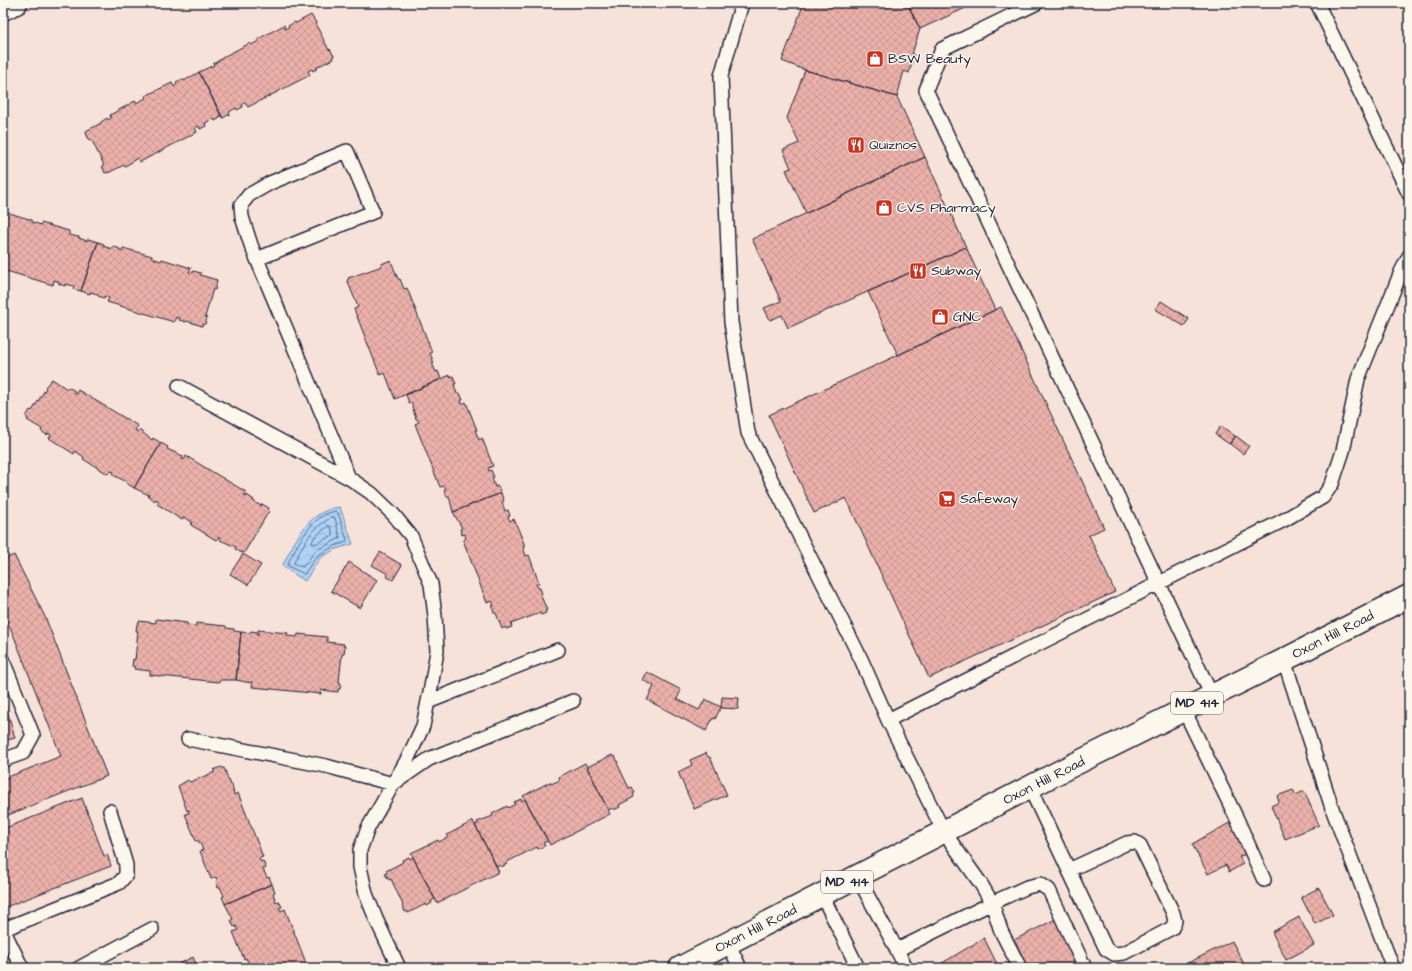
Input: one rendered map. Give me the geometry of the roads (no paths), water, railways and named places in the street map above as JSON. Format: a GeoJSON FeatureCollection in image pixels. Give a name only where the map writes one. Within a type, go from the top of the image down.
{"type":"FeatureCollection","features":[{"type":"Feature","properties":{"kind":"main road"},"geometry":{"type":"LineString","coordinates":[[3,9],[16,3]]}},
{"type":"Feature","properties":{"kind":"main road","name":"Oxon Hill Road"},"geometry":{"type":"LineString","coordinates":[[680,968],[857,876],[1409,596]]}},
{"type":"Feature","properties":{"kind":"lane"},"geometry":{"type":"LineString","coordinates":[[742,3],[721,76],[731,322],[748,434],[860,658],[888,720],[944,832],[981,884],[992,903],[1001,931],[1020,968]]}},
{"type":"Feature","properties":{"kind":"lane"},"geometry":{"type":"LineString","coordinates":[[1037,3],[942,50],[926,90],[1160,582],[1212,696]]}},
{"type":"Feature","properties":{"kind":"lane"},"geometry":{"type":"LineString","coordinates":[[1316,3],[1409,194]]}},
{"type":"Feature","properties":{"kind":"lane"},"geometry":{"type":"LineString","coordinates":[[257,259],[373,212],[347,151],[270,183],[249,195],[241,205],[242,217],[257,259],[349,478]]}},
{"type":"Feature","properties":{"kind":"lane"},"geometry":{"type":"LineString","coordinates":[[888,720],[1284,520],[1323,497],[1332,484],[1343,451],[1358,379],[1401,272],[1409,256]]}},
{"type":"Feature","properties":{"kind":"lane"},"geometry":{"type":"LineString","coordinates":[[179,386],[349,478],[372,493],[393,514],[411,536],[431,584],[437,651],[423,726],[408,758],[368,828],[360,850],[360,867],[366,894],[399,968]]}},
{"type":"Feature","properties":{"kind":"lane"},"geometry":{"type":"LineString","coordinates":[[428,702],[558,650]]}},
{"type":"Feature","properties":{"kind":"lane"},"geometry":{"type":"LineString","coordinates":[[1284,660],[1333,811],[1392,968]]}},
{"type":"Feature","properties":{"kind":"lane"},"geometry":{"type":"LineString","coordinates":[[3,661],[33,735],[23,753],[3,760]]}},
{"type":"Feature","properties":{"kind":"lane"},"geometry":{"type":"LineString","coordinates":[[188,739],[326,766],[393,784],[429,759],[574,701]]}},
{"type":"Feature","properties":{"kind":"lane"},"geometry":{"type":"LineString","coordinates":[[1184,710],[1237,819],[1264,880]]}},
{"type":"Feature","properties":{"kind":"lane"},"geometry":{"type":"LineString","coordinates":[[1030,788],[1106,948],[1114,954],[1124,953],[1172,928],[1175,921],[1173,914],[1140,845],[1135,842],[1126,843],[1069,870]]}},
{"type":"Feature","properties":{"kind":"lane"},"geometry":{"type":"LineString","coordinates":[[22,968],[3,929],[119,883],[126,875],[126,865],[110,811]]}},
{"type":"Feature","properties":{"kind":"lane"},"geometry":{"type":"LineString","coordinates":[[857,876],[906,968]]}},
{"type":"Feature","properties":{"kind":"lane"},"geometry":{"type":"LineString","coordinates":[[897,950],[992,903],[1027,887],[1040,884],[1049,890],[1085,968]]}},
{"type":"Feature","properties":{"kind":"lane"},"geometry":{"type":"LineString","coordinates":[[822,895],[858,968]]}},
{"type":"Feature","properties":{"kind":"lane"},"geometry":{"type":"LineString","coordinates":[[79,968],[152,929]]}},
{"type":"Feature","properties":{"kind":"lane"},"geometry":{"type":"LineString","coordinates":[[728,942],[740,968]]}},
{"type":"Feature","properties":{"kind":"water"},"geometry":{"type":"Polygon","coordinates":[[[340,507],[353,544],[336,549],[320,558],[305,581],[282,566],[292,546],[304,528],[319,514],[340,507]]]}},
{"type":"Feature","properties":{"kind":"place","name":"BSW Beauty"},"geometry":{"type":"Point","coordinates":[875,59]}},
{"type":"Feature","properties":{"kind":"place","name":"Quiznos"},"geometry":{"type":"Point","coordinates":[856,145]}},
{"type":"Feature","properties":{"kind":"place","name":"CVS Pharmacy"},"geometry":{"type":"Point","coordinates":[884,208]}},
{"type":"Feature","properties":{"kind":"place","name":"Subway"},"geometry":{"type":"Point","coordinates":[918,271]}},
{"type":"Feature","properties":{"kind":"place","name":"GNC"},"geometry":{"type":"Point","coordinates":[940,317]}},
{"type":"Feature","properties":{"kind":"place","name":"Safeway"},"geometry":{"type":"Point","coordinates":[947,499]}}]}
